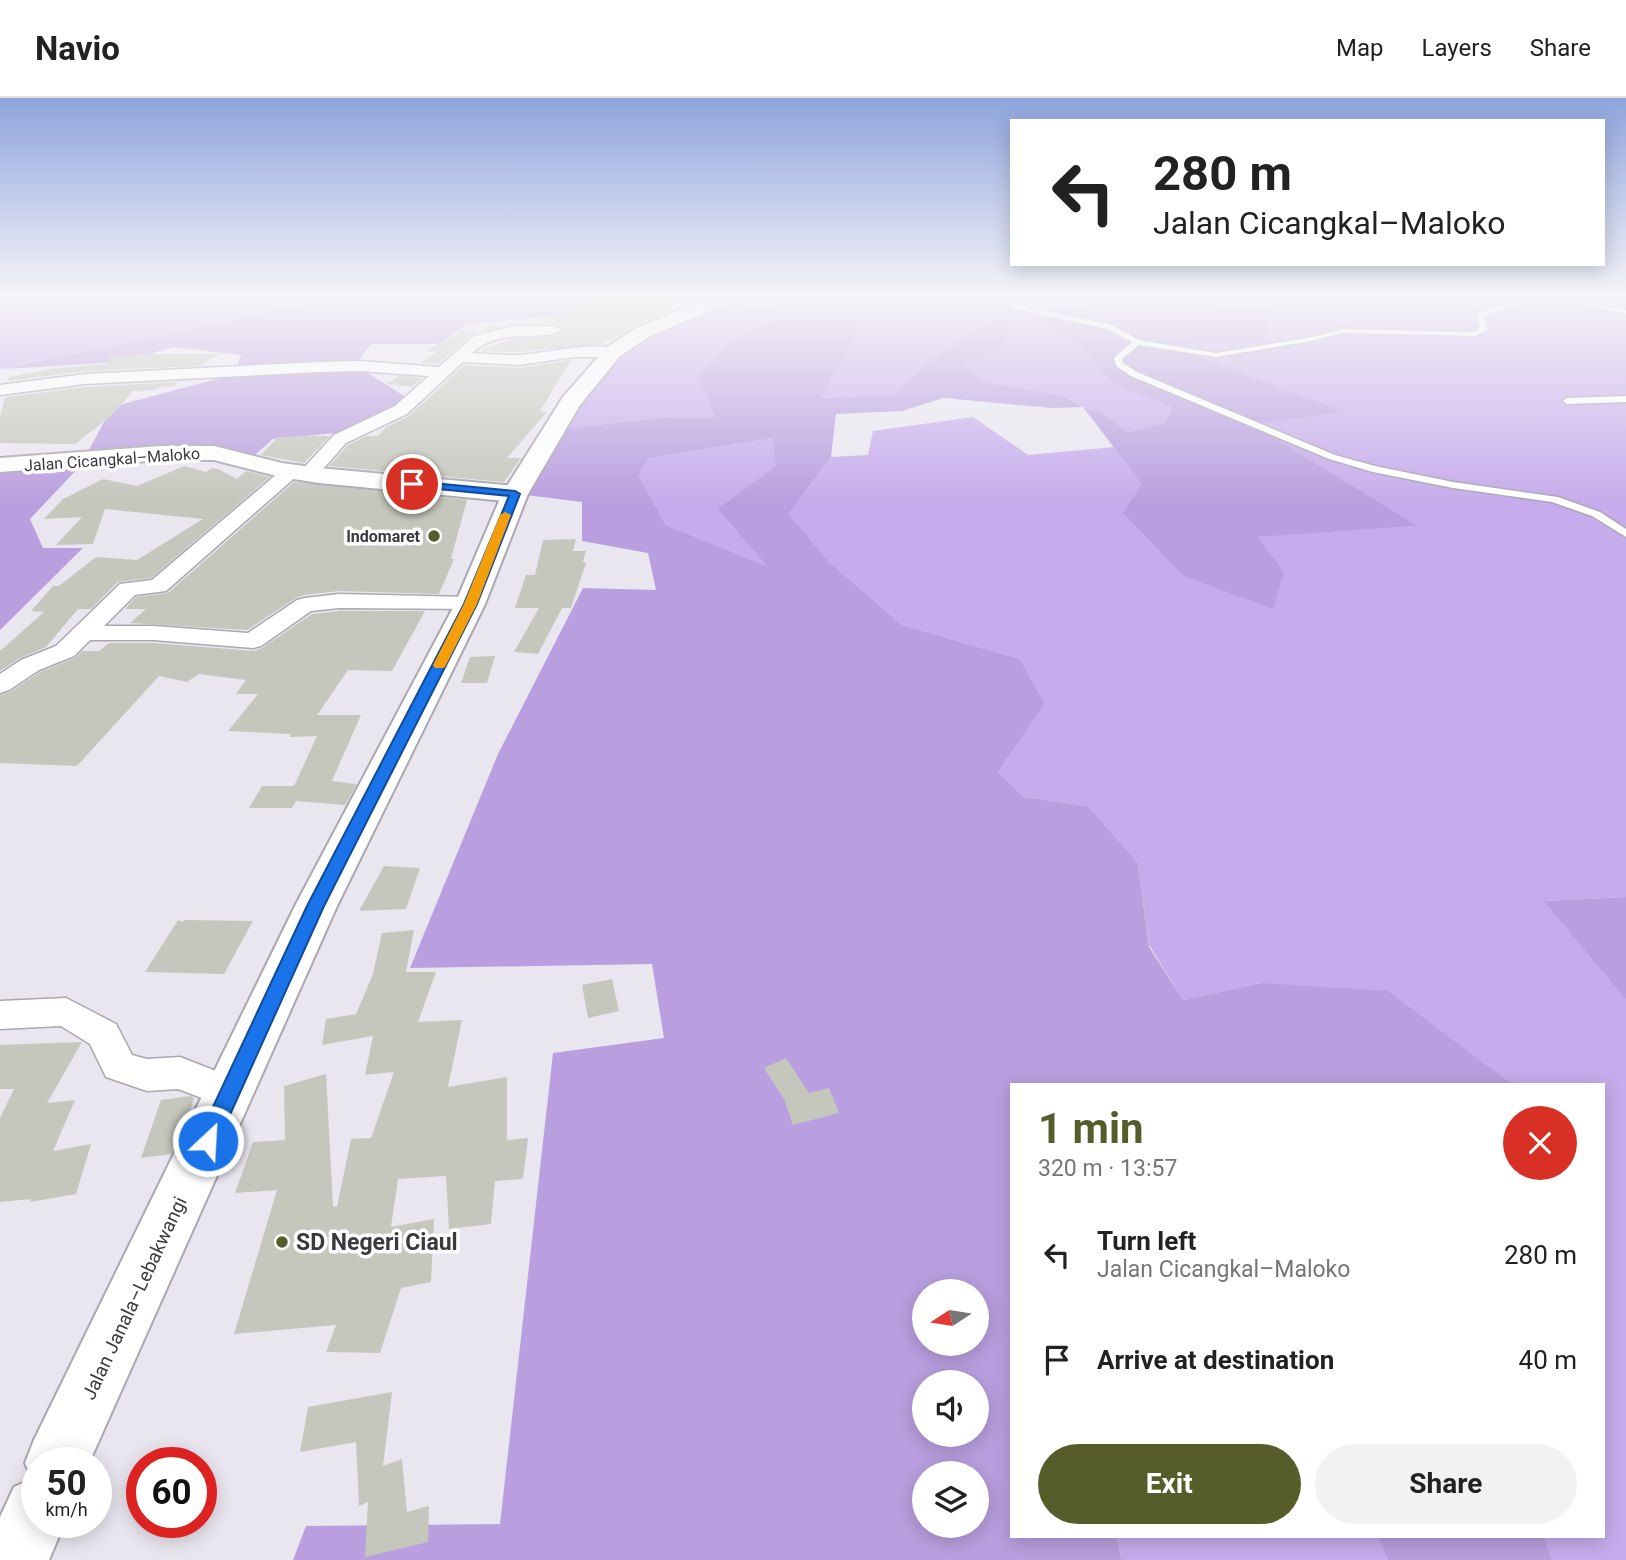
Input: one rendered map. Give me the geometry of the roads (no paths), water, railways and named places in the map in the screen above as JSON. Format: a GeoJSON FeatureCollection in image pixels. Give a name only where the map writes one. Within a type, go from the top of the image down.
{"type":"FeatureCollection","features":[{"type":"Feature","properties":{"kind":"main road","name":"Jalan Janala–Lebakwangi"},"geometry":{"type":"LineString","coordinates":[[65,1447],[316,906],[471,604],[515,494],[571,401],[601,365]]}},
{"type":"Feature","properties":{"kind":"main road","name":"Jalan Cicangkal–Maloko"},"geometry":{"type":"LineString","coordinates":[[0,465],[43,465],[168,453],[212,453],[241,456],[299,473],[515,494]]}},
{"type":"Feature","properties":{"kind":"main road"},"geometry":{"type":"LineString","coordinates":[[15,1560],[25,1538]]}},
{"type":"Feature","properties":{"kind":"street"},"geometry":{"type":"LineString","coordinates":[[0,685],[30,666],[65,651],[128,589],[158,586],[273,484],[299,473],[340,439],[401,410],[451,365]]}},
{"type":"Feature","properties":{"kind":"street"},"geometry":{"type":"LineString","coordinates":[[0,390],[85,379],[320,367],[359,366],[444,372]]}},
{"type":"Feature","properties":{"kind":"street"},"geometry":{"type":"LineString","coordinates":[[83,633],[154,633],[253,640],[305,605],[339,601],[471,604]]}},
{"type":"Feature","properties":{"kind":"street"},"geometry":{"type":"LineString","coordinates":[[0,1015],[66,1012],[103,1034],[119,1066],[147,1075],[180,1073],[231,1093]]}},
{"type":"Feature","properties":{"kind":"lane"},"geometry":{"type":"LineString","coordinates":[[1121,365],[1134,374],[1332,457],[1373,469],[1453,485],[1554,499],[1596,514],[1626,534]]}},
{"type":"Feature","properties":{"kind":"lane"},"geometry":{"type":"LineString","coordinates":[[1566,401],[1626,399]]}},
{"type":"Feature","properties":{"kind":"place","name":"Indomaret"},"geometry":{"type":"Point","coordinates":[434,536]}},
{"type":"Feature","properties":{"kind":"place","name":"SD Negeri Ciaul"},"geometry":{"type":"Point","coordinates":[282,1242]}}]}
